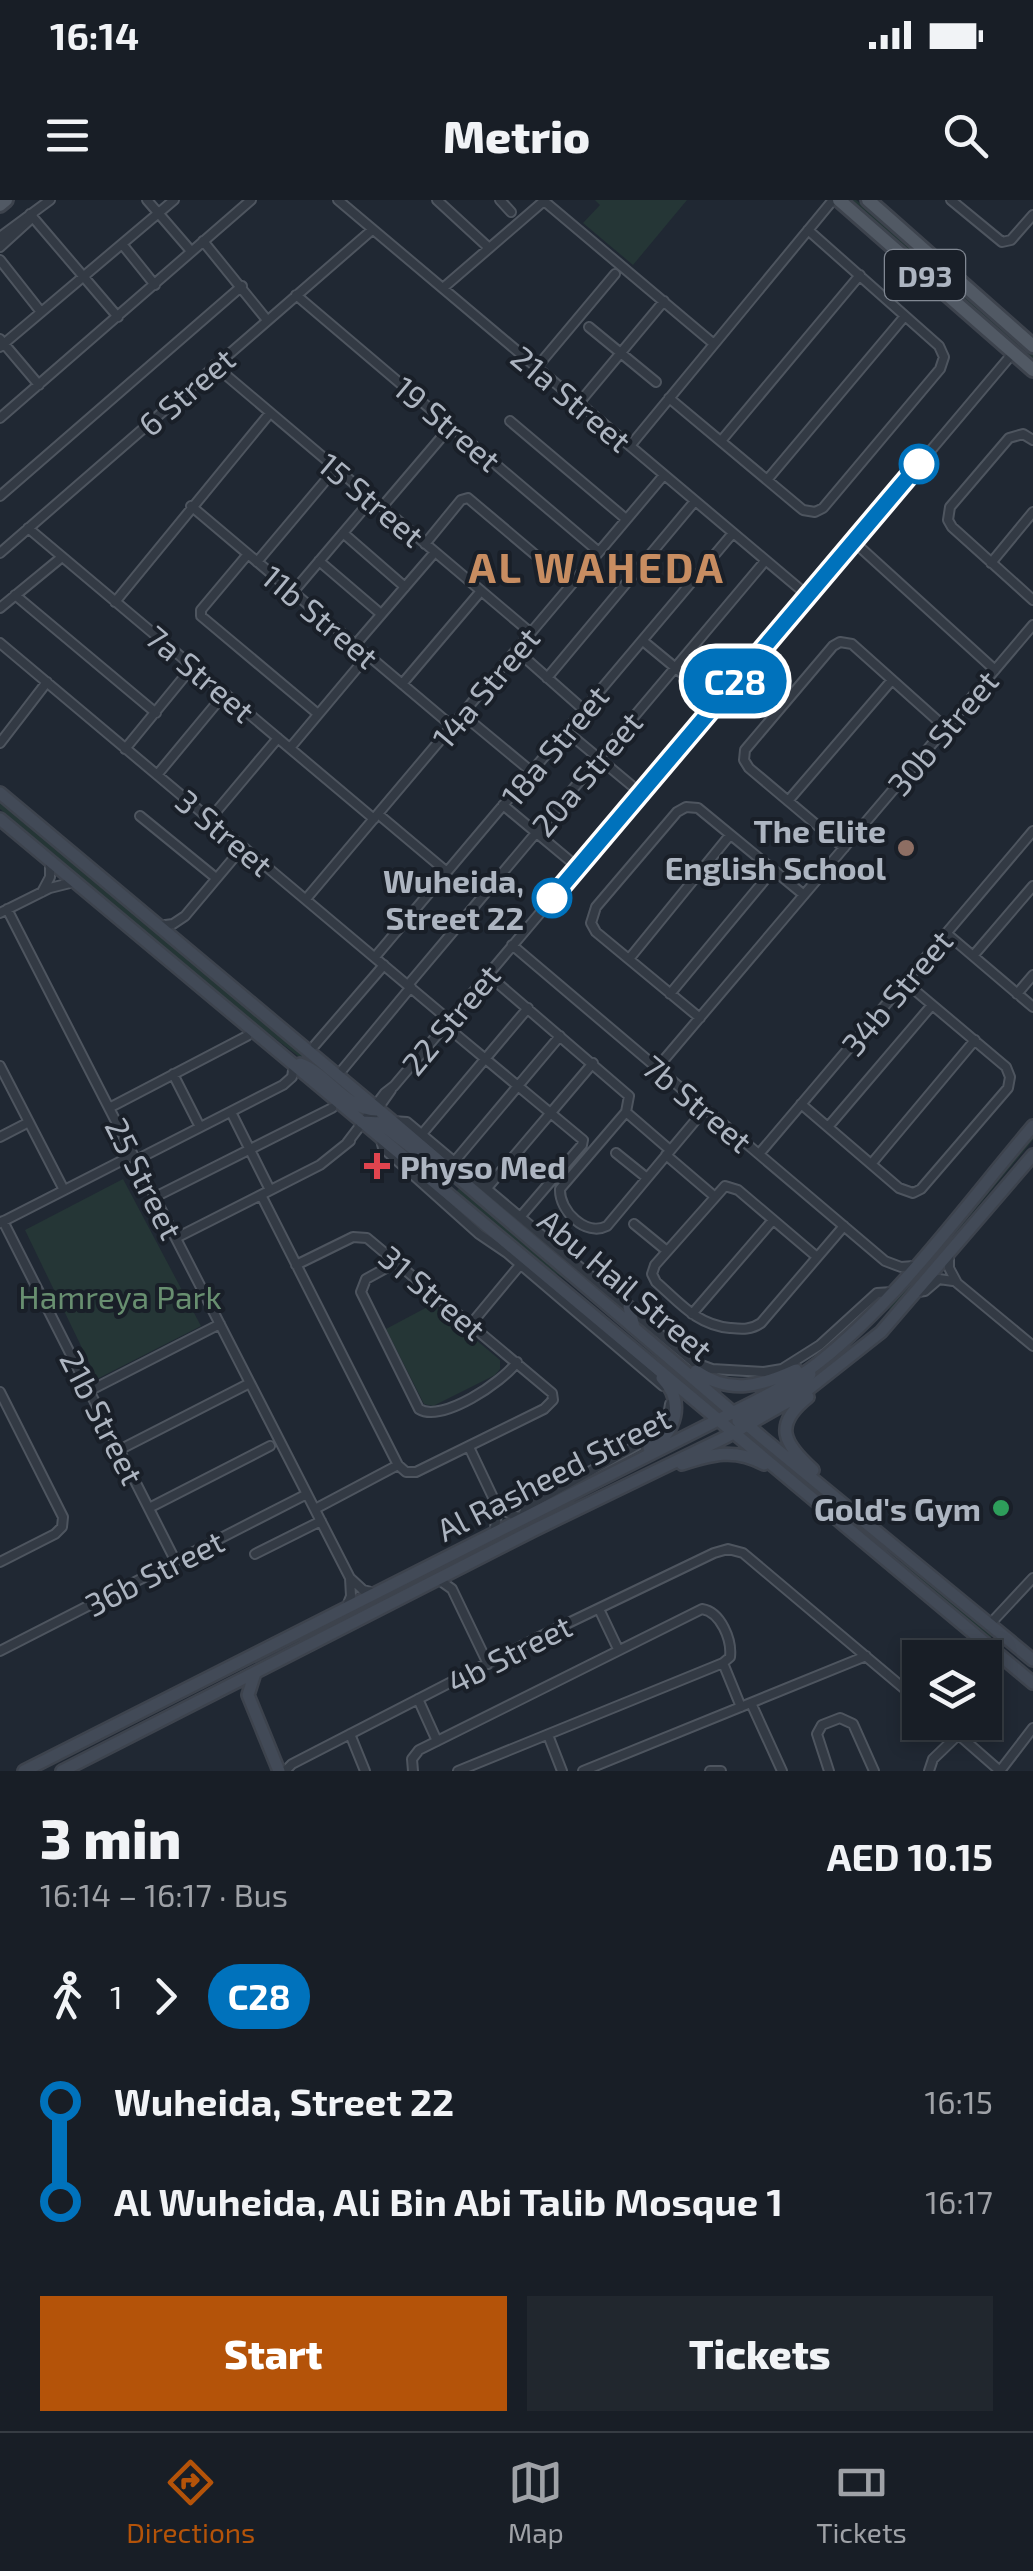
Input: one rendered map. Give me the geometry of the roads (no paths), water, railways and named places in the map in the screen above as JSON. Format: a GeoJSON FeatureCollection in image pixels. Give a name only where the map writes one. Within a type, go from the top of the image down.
{"type":"FeatureCollection","features":[{"type":"Feature","properties":{"kind":"main road"},"geometry":{"type":"LineString","coordinates":[[0,205],[6,200]]}},
{"type":"Feature","properties":{"kind":"main road","name":"D93"},"geometry":{"type":"LineString","coordinates":[[836,200],[1033,370]]}},
{"type":"Feature","properties":{"kind":"main road"},"geometry":{"type":"LineString","coordinates":[[860,200],[874,212],[883,213]]}},
{"type":"Feature","properties":{"kind":"main road","name":"D93"},"geometry":{"type":"LineString","coordinates":[[868,200],[1030,338]]}},
{"type":"Feature","properties":{"kind":"main road","name":"Abu Hail Street"},"geometry":{"type":"LineString","coordinates":[[0,793],[179,944],[564,1294],[648,1358]]}},
{"type":"Feature","properties":{"kind":"main road"},"geometry":{"type":"LineString","coordinates":[[0,819],[293,1063],[310,1068],[371,1120],[422,1156],[437,1159]]}},
{"type":"Feature","properties":{"kind":"main road","name":"Abu Hail Street"},"geometry":{"type":"LineString","coordinates":[[371,1120],[392,1121],[634,1326],[800,1488],[1033,1682]]}},
{"type":"Feature","properties":{"kind":"main road"},"geometry":{"type":"LineString","coordinates":[[667,1464],[675,1452],[802,1383],[814,1366],[893,1292],[1033,1126]]}},
{"type":"Feature","properties":{"kind":"main road"},"geometry":{"type":"LineString","coordinates":[[1030,1158],[1033,1146]]}},
{"type":"Feature","properties":{"kind":"main road","name":"Al Rasheed Street"},"geometry":{"type":"LineString","coordinates":[[24,1771],[635,1462],[823,1380],[881,1332],[1030,1158]]}},
{"type":"Feature","properties":{"kind":"main road"},"geometry":{"type":"LineString","coordinates":[[629,1307],[634,1326]]}},
{"type":"Feature","properties":{"kind":"main road"},"geometry":{"type":"LineString","coordinates":[[670,1357],[712,1381],[743,1387],[764,1384],[801,1367],[814,1366]]}},
{"type":"Feature","properties":{"kind":"main road"},"geometry":{"type":"LineString","coordinates":[[648,1358],[671,1366],[860,1526],[882,1537]]}},
{"type":"Feature","properties":{"kind":"main road"},"geometry":{"type":"LineString","coordinates":[[635,1462],[666,1436],[676,1412],[673,1392],[648,1358]]}},
{"type":"Feature","properties":{"kind":"main road"},"geometry":{"type":"LineString","coordinates":[[823,1380],[791,1412],[786,1438],[793,1451],[837,1492],[845,1506]]}},
{"type":"Feature","properties":{"kind":"main road","name":"Abu Hail Street"},"geometry":{"type":"LineString","coordinates":[[734,1422],[845,1506],[1033,1660]]}},
{"type":"Feature","properties":{"kind":"main road"},"geometry":{"type":"LineString","coordinates":[[667,1464],[716,1454],[741,1454],[800,1488]]}},
{"type":"Feature","properties":{"kind":"main road","name":"Al Rasheed Street"},"geometry":{"type":"LineString","coordinates":[[62,1771],[81,1765],[256,1671],[667,1464]]}},
{"type":"Feature","properties":{"kind":"main road"},"geometry":{"type":"LineString","coordinates":[[256,1671],[248,1694],[283,1767]]}},
{"type":"Feature","properties":{"kind":"main road"},"geometry":{"type":"LineString","coordinates":[[34,1771],[45,1760]]}},
{"type":"Feature","properties":{"kind":"street"},"geometry":{"type":"LineString","coordinates":[[0,236],[50,200]]}},
{"type":"Feature","properties":{"kind":"street"},"geometry":{"type":"LineString","coordinates":[[147,200],[191,252]]}},
{"type":"Feature","properties":{"kind":"street"},"geometry":{"type":"LineString","coordinates":[[39,385],[1,343],[174,200]]}},
{"type":"Feature","properties":{"kind":"street"},"geometry":{"type":"LineString","coordinates":[[0,418],[251,200]]}},
{"type":"Feature","properties":{"kind":"street","name":"21a Street"},"geometry":{"type":"LineString","coordinates":[[339,200],[807,596]]}},
{"type":"Feature","properties":{"kind":"street"},"geometry":{"type":"LineString","coordinates":[[500,200],[511,212]]}},
{"type":"Feature","properties":{"kind":"street"},"geometry":{"type":"LineString","coordinates":[[442,288],[544,200],[714,344]]}},
{"type":"Feature","properties":{"kind":"street"},"geometry":{"type":"LineString","coordinates":[[630,446],[836,200]]}},
{"type":"Feature","properties":{"kind":"street"},"geometry":{"type":"LineString","coordinates":[[951,200],[1005,242],[1033,215]]}},
{"type":"Feature","properties":{"kind":"street"},"geometry":{"type":"LineString","coordinates":[[440,201],[488,248]]}},
{"type":"Feature","properties":{"kind":"street"},"geometry":{"type":"LineString","coordinates":[[31,216],[118,317]]}},
{"type":"Feature","properties":{"kind":"street"},"geometry":{"type":"LineString","coordinates":[[0,247],[17,227]]}},
{"type":"Feature","properties":{"kind":"street","name":"6 Street"},"geometry":{"type":"LineString","coordinates":[[0,552],[372,230]]}},
{"type":"Feature","properties":{"kind":"street"},"geometry":{"type":"LineString","coordinates":[[669,398],[803,510],[814,512],[824,508],[940,369],[943,354],[808,230]]}},
{"type":"Feature","properties":{"kind":"street"},"geometry":{"type":"LineString","coordinates":[[203,241],[267,320]]}},
{"type":"Feature","properties":{"kind":"street"},"geometry":{"type":"LineString","coordinates":[[122,244],[155,285]]}},
{"type":"Feature","properties":{"kind":"street"},"geometry":{"type":"LineString","coordinates":[[0,260],[41,312]]}},
{"type":"Feature","properties":{"kind":"street"},"geometry":{"type":"LineString","coordinates":[[537,368],[616,274]]}},
{"type":"Feature","properties":{"kind":"street"},"geometry":{"type":"LineString","coordinates":[[720,441],[860,275]]}},
{"type":"Feature","properties":{"kind":"street"},"geometry":{"type":"LineString","coordinates":[[0,496],[242,286]]}},
{"type":"Feature","properties":{"kind":"street","name":"19 Street"},"geometry":{"type":"LineString","coordinates":[[296,296],[599,552]]}},
{"type":"Feature","properties":{"kind":"street"},"geometry":{"type":"LineString","coordinates":[[579,403],[664,301]]}},
{"type":"Feature","properties":{"kind":"street"},"geometry":{"type":"LineString","coordinates":[[767,480],[905,316]]}},
{"type":"Feature","properties":{"kind":"street"},"geometry":{"type":"LineString","coordinates":[[589,327],[656,382]]}},
{"type":"Feature","properties":{"kind":"street","name":"22 Street"},"geometry":{"type":"LineString","coordinates":[[176,1238],[320,1165],[371,1120],[391,1090],[487,974],[1014,353]]}},
{"type":"Feature","properties":{"kind":"street","name":"15 Street"},"geometry":{"type":"LineString","coordinates":[[214,365],[530,632]]}},
{"type":"Feature","properties":{"kind":"street"},"geometry":{"type":"LineString","coordinates":[[114,602],[270,413]]}},
{"type":"Feature","properties":{"kind":"street"},"geometry":{"type":"LineString","coordinates":[[510,420],[626,519]]}},
{"type":"Feature","properties":{"kind":"street"},"geometry":{"type":"LineString","coordinates":[[382,507],[451,426]]}},
{"type":"Feature","properties":{"kind":"street"},"geometry":{"type":"LineString","coordinates":[[1033,440],[1019,434],[1010,438],[950,508],[948,516],[952,527],[1033,600]]}},
{"type":"Feature","properties":{"kind":"street"},"geometry":{"type":"LineString","coordinates":[[258,562],[336,468]]}},
{"type":"Feature","properties":{"kind":"street","name":"14a Street"},"geometry":{"type":"LineString","coordinates":[[306,899],[664,475]]}},
{"type":"Feature","properties":{"kind":"street"},"geometry":{"type":"LineString","coordinates":[[425,544],[461,500],[468,498],[571,585]]}},
{"type":"Feature","properties":{"kind":"street"},"geometry":{"type":"LineString","coordinates":[[293,592],[372,499]]}},
{"type":"Feature","properties":{"kind":"street"},"geometry":{"type":"LineString","coordinates":[[547,678],[695,502]]}},
{"type":"Feature","properties":{"kind":"street","name":"11b Street"},"geometry":{"type":"LineString","coordinates":[[191,506],[452,726]]}},
{"type":"Feature","properties":{"kind":"street"},"geometry":{"type":"LineString","coordinates":[[991,562],[1033,512]]}},
{"type":"Feature","properties":{"kind":"street","name":"7a Street"},"geometry":{"type":"LineString","coordinates":[[28,528],[290,748],[447,872]]}},
{"type":"Feature","properties":{"kind":"street"},"geometry":{"type":"LineString","coordinates":[[343,533],[405,587]]}},
{"type":"Feature","properties":{"kind":"street","name":"18a Street"},"geometry":{"type":"LineString","coordinates":[[375,957],[733,534]]}},
{"type":"Feature","properties":{"kind":"street"},"geometry":{"type":"LineString","coordinates":[[853,541],[995,670]]}},
{"type":"Feature","properties":{"kind":"street"},"geometry":{"type":"LineString","coordinates":[[355,645],[435,552]]}},
{"type":"Feature","properties":{"kind":"street"},"geometry":{"type":"LineString","coordinates":[[248,554],[201,616],[318,714]]}},
{"type":"Feature","properties":{"kind":"street"},"geometry":{"type":"LineString","coordinates":[[0,608],[62,557]]}},
{"type":"Feature","properties":{"kind":"street","name":"20a Street"},"geometry":{"type":"LineString","coordinates":[[343,1069],[766,560]]}},
{"type":"Feature","properties":{"kind":"street"},"geometry":{"type":"LineString","coordinates":[[319,561],[382,614]]}},
{"type":"Feature","properties":{"kind":"street"},"geometry":{"type":"LineString","coordinates":[[402,684],[481,591]]}},
{"type":"Feature","properties":{"kind":"street"},"geometry":{"type":"LineString","coordinates":[[15,595],[156,713]]}},
{"type":"Feature","properties":{"kind":"street","name":"30b Street"},"geometry":{"type":"LineString","coordinates":[[657,1068],[1033,626]]}},
{"type":"Feature","properties":{"kind":"street"},"geometry":{"type":"LineString","coordinates":[[642,641],[717,702]]}},
{"type":"Feature","properties":{"kind":"street","name":"3 Street"},"geometry":{"type":"LineString","coordinates":[[0,643],[450,1020]]}},
{"type":"Feature","properties":{"kind":"street"},"geometry":{"type":"LineString","coordinates":[[844,848],[746,766],[743,756],[833,646],[852,644],[946,728]]}},
{"type":"Feature","properties":{"kind":"street"},"geometry":{"type":"LineString","coordinates":[[516,650],[584,710]]}},
{"type":"Feature","properties":{"kind":"street"},"geometry":{"type":"LineString","coordinates":[[290,748],[368,655]]}},
{"type":"Feature","properties":{"kind":"street"},"geometry":{"type":"LineString","coordinates":[[126,749],[193,666]]}},
{"type":"Feature","properties":{"kind":"street"},"geometry":{"type":"LineString","coordinates":[[788,801],[892,680]]}},
{"type":"Feature","properties":{"kind":"street"},"geometry":{"type":"LineString","coordinates":[[0,743],[47,682]]}},
{"type":"Feature","properties":{"kind":"street"},"geometry":{"type":"LineString","coordinates":[[157,775],[225,693]]}},
{"type":"Feature","properties":{"kind":"street"},"geometry":{"type":"LineString","coordinates":[[462,714],[532,772]]}},
{"type":"Feature","properties":{"kind":"street"},"geometry":{"type":"LineString","coordinates":[[566,731],[631,786]]}},
{"type":"Feature","properties":{"kind":"street"},"geometry":{"type":"LineString","coordinates":[[210,820],[278,738]]}},
{"type":"Feature","properties":{"kind":"street"},"geometry":{"type":"LineString","coordinates":[[503,805],[569,860]]}},
{"type":"Feature","properties":{"kind":"street"},"geometry":{"type":"LineString","coordinates":[[700,1018],[596,932],[591,924],[596,907],[677,812],[686,807],[698,808],[804,896]]}},
{"type":"Feature","properties":{"kind":"street"},"geometry":{"type":"LineString","coordinates":[[140,816],[216,878]]}},
{"type":"Feature","properties":{"kind":"street","name":"34b Street"},"geometry":{"type":"LineString","coordinates":[[759,1154],[1033,831]]}},
{"type":"Feature","properties":{"kind":"street"},"geometry":{"type":"LineString","coordinates":[[629,959],[730,835]]}},
{"type":"Feature","properties":{"kind":"street"},"geometry":{"type":"LineString","coordinates":[[158,926],[185,916],[243,847]]}},
{"type":"Feature","properties":{"kind":"street"},"geometry":{"type":"LineString","coordinates":[[42,892],[50,877],[50,860]]}},
{"type":"Feature","properties":{"kind":"street"},"geometry":{"type":"LineString","coordinates":[[670,994],[773,870]]}},
{"type":"Feature","properties":{"kind":"street"},"geometry":{"type":"LineString","coordinates":[[4,911],[42,892],[76,882]]}},
{"type":"Feature","properties":{"kind":"street"},"geometry":{"type":"LineString","coordinates":[[974,956],[1033,886]]}},
{"type":"Feature","properties":{"kind":"street","name":"25 Street"},"geometry":{"type":"LineString","coordinates":[[4,911],[350,1578]]}},
{"type":"Feature","properties":{"kind":"street"},"geometry":{"type":"LineString","coordinates":[[179,944],[185,916]]}},
{"type":"Feature","properties":{"kind":"street"},"geometry":{"type":"LineString","coordinates":[[946,934],[1033,1007]]}},
{"type":"Feature","properties":{"kind":"street","name":"7b Street"},"geometry":{"type":"LineString","coordinates":[[512,945],[884,1261]]}},
{"type":"Feature","properties":{"kind":"street"},"geometry":{"type":"LineString","coordinates":[[315,1046],[384,965]]}},
{"type":"Feature","properties":{"kind":"street"},"geometry":{"type":"LineString","coordinates":[[487,974],[627,1092],[627,1108],[566,1180],[559,1194],[564,1209],[588,1228],[607,1226],[705,1109]]}},
{"type":"Feature","properties":{"kind":"street"},"geometry":{"type":"LineString","coordinates":[[1017,994],[1033,975]]}},
{"type":"Feature","properties":{"kind":"street"},"geometry":{"type":"LineString","coordinates":[[801,1104],[903,1191],[912,1193],[921,1189],[1008,1088],[1010,1077],[1006,1067],[905,982]]}},
{"type":"Feature","properties":{"kind":"street"},"geometry":{"type":"LineString","coordinates":[[828,1127],[932,1005]]}},
{"type":"Feature","properties":{"kind":"street"},"geometry":{"type":"LineString","coordinates":[[422,1134],[528,1008]]}},
{"type":"Feature","properties":{"kind":"street"},"geometry":{"type":"LineString","coordinates":[[453,1032],[582,1139],[583,1144],[521,1216]]}},
{"type":"Feature","properties":{"kind":"street"},"geometry":{"type":"LineString","coordinates":[[109,1108],[246,1036]]}},
{"type":"Feature","properties":{"kind":"street"},"geometry":{"type":"LineString","coordinates":[[454,1162],[560,1036]]}},
{"type":"Feature","properties":{"kind":"street"},"geometry":{"type":"LineString","coordinates":[[872,1163],[975,1040]]}},
{"type":"Feature","properties":{"kind":"street"},"geometry":{"type":"LineString","coordinates":[[1,1222],[288,1082],[293,1063]]}},
{"type":"Feature","properties":{"kind":"street"},"geometry":{"type":"LineString","coordinates":[[488,1188],[592,1063]]}},
{"type":"Feature","properties":{"kind":"street"},"geometry":{"type":"LineString","coordinates":[[0,1066],[64,1190]]}},
{"type":"Feature","properties":{"kind":"street"},"geometry":{"type":"LineString","coordinates":[[173,1074],[200,1128]]}},
{"type":"Feature","properties":{"kind":"street"},"geometry":{"type":"LineString","coordinates":[[0,1096],[12,1090]]}},
{"type":"Feature","properties":{"kind":"street"},"geometry":{"type":"LineString","coordinates":[[155,1197],[332,1108]]}},
{"type":"Feature","properties":{"kind":"street"},"geometry":{"type":"LineString","coordinates":[[627,1108],[714,1196]]}},
{"type":"Feature","properties":{"kind":"street"},"geometry":{"type":"LineString","coordinates":[[231,1112],[270,1190]]}},
{"type":"Feature","properties":{"kind":"street"},"geometry":{"type":"LineString","coordinates":[[261,1196],[398,1465],[406,1472],[416,1472],[469,1447],[498,1508],[522,1520],[526,1507],[663,1428],[670,1402],[661,1384],[564,1294],[479,1234],[381,1146],[371,1120]]}},
{"type":"Feature","properties":{"kind":"street"},"geometry":{"type":"LineString","coordinates":[[392,1121],[404,1120],[698,1365],[712,1369],[770,1372],[788,1367],[877,1294],[893,1292],[893,1277],[884,1261]]}},
{"type":"Feature","properties":{"kind":"street"},"geometry":{"type":"LineString","coordinates":[[0,1137],[29,1122]]}},
{"type":"Feature","properties":{"kind":"street"},"geometry":{"type":"LineString","coordinates":[[616,1153],[647,1178]]}},
{"type":"Feature","properties":{"kind":"street"},"geometry":{"type":"LineString","coordinates":[[817,1257],[730,1186],[714,1196],[653,1269],[654,1278],[692,1314],[714,1326],[756,1327],[817,1257],[844,1226]]}},
{"type":"Feature","properties":{"kind":"street"},"geometry":{"type":"LineString","coordinates":[[692,1314],[773,1220]]}},
{"type":"Feature","properties":{"kind":"street","name":"21b Street"},"geometry":{"type":"LineString","coordinates":[[1,1222],[175,1560]]}},
{"type":"Feature","properties":{"kind":"street"},"geometry":{"type":"LineString","coordinates":[[634,1224],[667,1251]]}},
{"type":"Feature","properties":{"kind":"street","name":"31 Street"},"geometry":{"type":"LineString","coordinates":[[296,1265],[358,1236],[372,1241],[545,1386],[553,1400],[544,1410],[469,1447]]}},
{"type":"Feature","properties":{"kind":"street"},"geometry":{"type":"LineString","coordinates":[[949,1254],[951,1274],[957,1283],[1033,1346]]}},
{"type":"Feature","properties":{"kind":"street"},"geometry":{"type":"LineString","coordinates":[[884,1261],[900,1267],[914,1266]]}},
{"type":"Feature","properties":{"kind":"street"},"geometry":{"type":"LineString","coordinates":[[397,1262],[366,1279],[360,1292],[420,1410],[428,1414],[442,1412],[498,1382],[517,1362]]}},
{"type":"Feature","properties":{"kind":"street"},"geometry":{"type":"LineString","coordinates":[[471,1324],[520,1264]]}},
{"type":"Feature","properties":{"kind":"street"},"geometry":{"type":"LineString","coordinates":[[918,1292],[925,1292],[939,1279],[957,1283]]}},
{"type":"Feature","properties":{"kind":"street"},"geometry":{"type":"LineString","coordinates":[[89,1392],[220,1324]]}},
{"type":"Feature","properties":{"kind":"street"},"geometry":{"type":"LineString","coordinates":[[120,1450],[250,1382]]}},
{"type":"Feature","properties":{"kind":"street"},"geometry":{"type":"LineString","coordinates":[[0,1392],[62,1513],[63,1522],[55,1534],[0,1562]]}},
{"type":"Feature","properties":{"kind":"street"},"geometry":{"type":"LineString","coordinates":[[149,1508],[270,1446]]}},
{"type":"Feature","properties":{"kind":"street"},"geometry":{"type":"LineString","coordinates":[[315,1509],[398,1465]]}},
{"type":"Feature","properties":{"kind":"street","name":"36b Street"},"geometry":{"type":"LineString","coordinates":[[0,1651],[307,1494]]}},
{"type":"Feature","properties":{"kind":"street"},"geometry":{"type":"LineString","coordinates":[[494,1534],[498,1508]]}},
{"type":"Feature","properties":{"kind":"street"},"geometry":{"type":"LineString","coordinates":[[255,1554],[321,1521]]}},
{"type":"Feature","properties":{"kind":"street","name":"4b Street"},"geometry":{"type":"LineString","coordinates":[[283,1767],[598,1609],[728,1549],[743,1553],[863,1653]]}},
{"type":"Feature","properties":{"kind":"street"},"geometry":{"type":"LineString","coordinates":[[452,1589],[455,1570]]}},
{"type":"Feature","properties":{"kind":"street"},"geometry":{"type":"LineString","coordinates":[[350,1578],[363,1590],[378,1593]]}},
{"type":"Feature","properties":{"kind":"street"},"geometry":{"type":"LineString","coordinates":[[345,1608],[352,1596],[350,1578]]}},
{"type":"Feature","properties":{"kind":"street"},"geometry":{"type":"LineString","coordinates":[[438,1579],[452,1589],[488,1664]]}},
{"type":"Feature","properties":{"kind":"street"},"geometry":{"type":"LineString","coordinates":[[993,1625],[1032,1579]]}},
{"type":"Feature","properties":{"kind":"street"},"geometry":{"type":"LineString","coordinates":[[598,1609],[618,1649]]}},
{"type":"Feature","properties":{"kind":"street"},"geometry":{"type":"LineString","coordinates":[[413,1771],[415,1754],[436,1741],[618,1649],[707,1609],[716,1614],[730,1644],[730,1658],[723,1663],[458,1771]]}},
{"type":"Feature","properties":{"kind":"street"},"geometry":{"type":"LineString","coordinates":[[583,1771],[832,1670],[863,1653],[902,1687]]}},
{"type":"Feature","properties":{"kind":"street"},"geometry":{"type":"LineString","coordinates":[[723,1663],[766,1734],[782,1771]]}},
{"type":"Feature","properties":{"kind":"street"},"geometry":{"type":"LineString","coordinates":[[418,1699],[436,1741]]}},
{"type":"Feature","properties":{"kind":"street"},"geometry":{"type":"LineString","coordinates":[[829,1771],[817,1734],[822,1725],[840,1718],[854,1724],[874,1771]]}},
{"type":"Feature","properties":{"kind":"street"},"geometry":{"type":"LineString","coordinates":[[964,1740],[999,1770],[1033,1728]]}},
{"type":"Feature","properties":{"kind":"street"},"geometry":{"type":"LineString","coordinates":[[350,1734],[365,1771]]}},
{"type":"Feature","properties":{"kind":"street"},"geometry":{"type":"LineString","coordinates":[[548,1736],[562,1771]]}},
{"type":"Feature","properties":{"kind":"street"},"geometry":{"type":"LineString","coordinates":[[929,1771],[933,1759],[953,1740]]}},
{"type":"Feature","properties":{"kind":"street"},"geometry":{"type":"LineString","coordinates":[[710,1771],[722,1771]]}},
{"type":"Feature","properties":{"kind":"place","name":"The Elite English School"},"geometry":{"type":"Point","coordinates":[906,848]}},
{"type":"Feature","properties":{"kind":"place","name":"Wuheida, Street 22"},"geometry":{"type":"Point","coordinates":[552,898]}},
{"type":"Feature","properties":{"kind":"place","name":"Physo Med"},"geometry":{"type":"Point","coordinates":[377,1166]}},
{"type":"Feature","properties":{"kind":"place","name":"Gold's Gym"},"geometry":{"type":"Point","coordinates":[1001,1508]}},
{"type":"Feature","properties":{"kind":"district","name":"AL WAHEDA"},"geometry":{"type":"Point","coordinates":[597,566]}},
{"type":"Feature","properties":{"kind":"park label","name":"Hamreya Park"},"geometry":{"type":"Point","coordinates":[120,1296]}}]}
